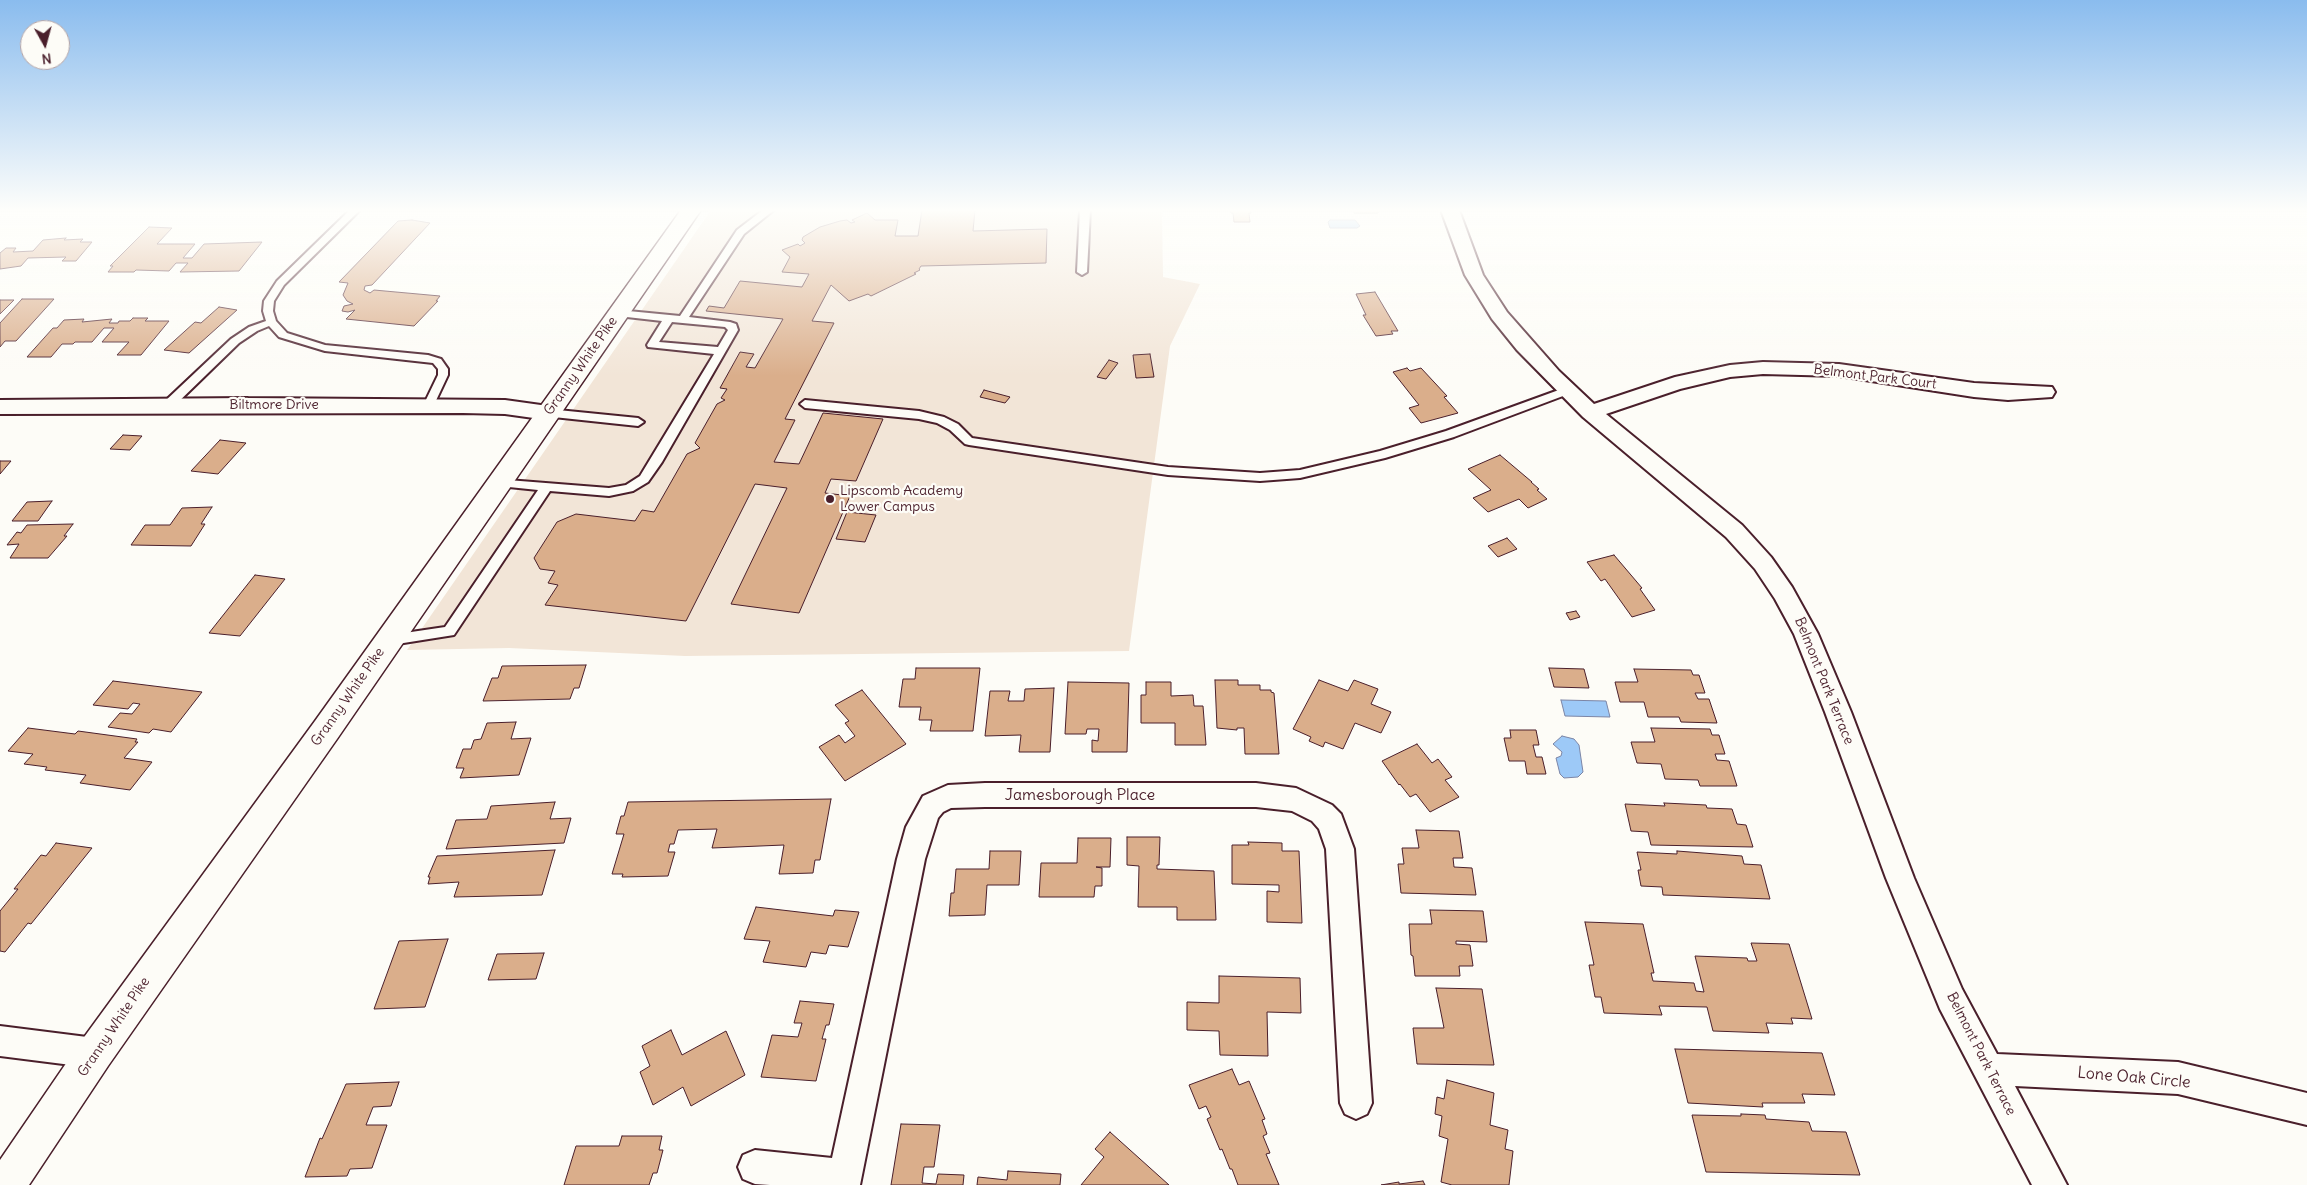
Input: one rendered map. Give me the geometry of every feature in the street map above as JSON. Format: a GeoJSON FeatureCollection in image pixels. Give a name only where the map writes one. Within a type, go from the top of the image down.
{"type":"FeatureCollection","features":[{"type":"Feature","properties":{"kind":"main road","name":"Granny White Pike"},"geometry":{"type":"LineString","coordinates":[[6,1185],[95,1053],[389,640],[652,265]]}},
{"type":"Feature","properties":{"kind":"street","name":"Belmont Park Terrace"},"geometry":{"type":"LineString","coordinates":[[1470,265],[1498,316],[1538,361],[1590,412],[1734,531],[1763,563],[1794,608],[1838,712],[1916,919],[1951,999],[2050,1185]]}},
{"type":"Feature","properties":{"kind":"street","name":"Belmont Park Court"},"geometry":{"type":"LineString","coordinates":[[1590,412],[1675,384],[1730,371],[1771,368],[1839,370],[1974,390],[2008,393],[2045,392]]}},
{"type":"Feature","properties":{"kind":"street","name":"Biltmore Drive"},"geometry":{"type":"LineString","coordinates":[[0,408],[428,406],[505,407],[548,413]]}},
{"type":"Feature","properties":{"kind":"street","name":"Jamesborough Place"},"geometry":{"type":"LineString","coordinates":[[844,1181],[918,835],[928,810],[933,804],[948,797],[985,795],[1256,795],[1296,800],[1322,813],[1331,822],[1340,850],[1356,1103]]}},
{"type":"Feature","properties":{"kind":"street"},"geometry":{"type":"LineString","coordinates":[[0,1041],[95,1053]]}},
{"type":"Feature","properties":{"kind":"street","name":"Lone Oak Circle"},"geometry":{"type":"LineString","coordinates":[[1988,1069],[2178,1078],[2307,1109]]}},
{"type":"Feature","properties":{"kind":"street"},"geometry":{"type":"LineString","coordinates":[[755,1167],[844,1181]]}},
{"type":"Feature","properties":{"kind":"lane"},"geometry":{"type":"LineString","coordinates":[[298,265],[280,283],[269,301],[268,311],[271,322],[283,335],[325,348],[428,358],[437,361],[443,369],[443,375],[428,406]]}},
{"type":"Feature","properties":{"kind":"lane"},"geometry":{"type":"LineString","coordinates":[[683,319],[718,265]]}},
{"type":"Feature","properties":{"kind":"lane"},"geometry":{"type":"LineString","coordinates":[[1082,265],[1082,272]]}},
{"type":"Feature","properties":{"kind":"lane"},"geometry":{"type":"LineString","coordinates":[[500,482],[609,492],[638,484],[656,462],[732,335],[732,326],[721,323],[618,313]]}},
{"type":"Feature","properties":{"kind":"lane"},"geometry":{"type":"LineString","coordinates":[[669,318],[652,345],[721,351]]}},
{"type":"Feature","properties":{"kind":"lane"},"geometry":{"type":"LineString","coordinates":[[167,406],[235,341],[253,329],[271,322]]}},
{"type":"Feature","properties":{"kind":"lane"},"geometry":{"type":"LineString","coordinates":[[805,404],[933,418],[954,428],[969,441],[1176,472],[1260,477],[1310,472],[1381,455],[1450,434],[1567,391]]}},
{"type":"Feature","properties":{"kind":"lane"},"geometry":{"type":"LineString","coordinates":[[548,413],[638,422]]}},
{"type":"Feature","properties":{"kind":"lane"},"geometry":{"type":"LineString","coordinates":[[389,640],[449,631],[546,487]]}},
{"type":"Feature","properties":{"kind":"shaded area","name":"Lipscomb Academy Lower Campus"},"geometry":{"type":"Polygon","coordinates":[[[673,265],[1163,265],[1163,277],[1200,284],[1170,346],[1129,651],[685,656],[509,648],[407,650],[673,265]]]}},
{"type":"Feature","properties":{"kind":"water"},"geometry":{"type":"Polygon","coordinates":[[[1561,700],[1606,701],[1610,717],[1565,716],[1561,700]]]}},
{"type":"Feature","properties":{"kind":"water"},"geometry":{"type":"Polygon","coordinates":[[[1562,736],[1574,739],[1579,745],[1583,772],[1578,777],[1564,778],[1560,774],[1556,758],[1561,756],[1562,752],[1553,744],[1562,736]]]}},
{"type":"Feature","properties":{"kind":"building"},"geometry":{"type":"Polygon","coordinates":[[[0,265],[22,265],[21,266],[0,269],[0,265]]]}},
{"type":"Feature","properties":{"kind":"building"},"geometry":{"type":"Polygon","coordinates":[[[174,265],[169,271],[136,270],[134,272],[108,272],[113,266],[110,266],[174,265]]]}},
{"type":"Feature","properties":{"kind":"building"},"geometry":{"type":"Polygon","coordinates":[[[186,265],[244,265],[239,271],[180,272],[186,265]]]}},
{"type":"Feature","properties":{"kind":"building"},"geometry":{"type":"Polygon","coordinates":[[[355,265],[390,265],[372,285],[365,286],[364,290],[370,293],[374,290],[440,296],[436,301],[438,301],[414,326],[346,319],[355,310],[342,311],[344,306],[353,304],[347,301],[343,295],[348,283],[339,282],[355,265]]]}},
{"type":"Feature","properties":{"kind":"building"},"geometry":{"type":"Polygon","coordinates":[[[786,265],[950,265],[921,266],[920,270],[914,273],[916,274],[871,296],[868,294],[849,301],[831,285],[812,321],[834,323],[785,419],[795,420],[774,462],[799,464],[823,413],[883,419],[856,481],[831,479],[825,493],[850,496],[799,613],[731,604],[787,488],[755,484],[686,621],[545,605],[558,585],[548,583],[555,571],[540,569],[534,558],[557,522],[576,514],[635,521],[642,510],[654,512],[687,454],[700,448],[695,443],[717,404],[725,400],[721,398],[727,389],[720,388],[740,352],[754,354],[746,367],[755,368],[783,319],[706,311],[709,306],[724,308],[740,281],[802,287],[809,274],[782,272],[786,265]]]}},
{"type":"Feature","properties":{"kind":"building"},"geometry":{"type":"Polygon","coordinates":[[[1375,292],[1398,331],[1391,331],[1393,334],[1376,336],[1363,315],[1366,315],[1356,294],[1375,292]]]}},
{"type":"Feature","properties":{"kind":"building"},"geometry":{"type":"Polygon","coordinates":[[[22,299],[54,299],[16,341],[5,341],[0,347],[0,323],[22,299]]]}},
{"type":"Feature","properties":{"kind":"building"},"geometry":{"type":"Polygon","coordinates":[[[0,300],[14,300],[0,314],[0,300]]]}},
{"type":"Feature","properties":{"kind":"building"},"geometry":{"type":"Polygon","coordinates":[[[219,307],[237,310],[189,353],[164,350],[195,322],[201,323],[219,307]]]}},
{"type":"Feature","properties":{"kind":"building"},"geometry":{"type":"Polygon","coordinates":[[[133,318],[148,318],[145,321],[169,321],[141,355],[117,355],[129,342],[102,342],[114,328],[104,328],[92,342],[62,344],[51,357],[27,357],[53,328],[57,328],[64,320],[84,319],[82,322],[112,319],[109,323],[118,323],[119,321],[130,321],[133,318]]]}},
{"type":"Feature","properties":{"kind":"building"},"geometry":{"type":"Polygon","coordinates":[[[1150,354],[1154,377],[1136,378],[1133,355],[1150,354]]]}},
{"type":"Feature","properties":{"kind":"building"},"geometry":{"type":"Polygon","coordinates":[[[1109,360],[1118,363],[1106,379],[1097,377],[1109,360]]]}},
{"type":"Feature","properties":{"kind":"building"},"geometry":{"type":"Polygon","coordinates":[[[1407,368],[1410,371],[1421,368],[1447,396],[1444,397],[1458,413],[1421,423],[1409,408],[1419,405],[1393,372],[1407,368]]]}},
{"type":"Feature","properties":{"kind":"building"},"geometry":{"type":"Polygon","coordinates":[[[984,390],[1010,397],[1005,403],[980,397],[984,390]]]}},
{"type":"Feature","properties":{"kind":"building"},"geometry":{"type":"Polygon","coordinates":[[[123,435],[142,436],[130,450],[110,449],[123,435]]]}},
{"type":"Feature","properties":{"kind":"building"},"geometry":{"type":"Polygon","coordinates":[[[220,440],[246,443],[218,474],[191,471],[220,440]]]}},
{"type":"Feature","properties":{"kind":"building"},"geometry":{"type":"Polygon","coordinates":[[[1500,455],[1532,482],[1539,489],[1537,490],[1547,499],[1528,508],[1519,499],[1488,512],[1473,498],[1491,490],[1468,469],[1500,455]]]}},
{"type":"Feature","properties":{"kind":"building"},"geometry":{"type":"Polygon","coordinates":[[[0,461],[11,461],[0,474],[0,461]]]}},
{"type":"Feature","properties":{"kind":"building"},"geometry":{"type":"Polygon","coordinates":[[[52,501],[38,521],[12,521],[27,502],[52,501]]]}},
{"type":"Feature","properties":{"kind":"building"},"geometry":{"type":"Polygon","coordinates":[[[212,507],[201,524],[205,524],[191,546],[131,545],[145,525],[170,525],[182,508],[212,507]]]}},
{"type":"Feature","properties":{"kind":"building"},"geometry":{"type":"Polygon","coordinates":[[[847,512],[876,515],[865,542],[836,539],[847,512]]]}},
{"type":"Feature","properties":{"kind":"building"},"geometry":{"type":"Polygon","coordinates":[[[73,524],[64,536],[67,536],[48,558],[10,558],[19,544],[7,545],[17,532],[21,533],[27,525],[73,524]]]}},
{"type":"Feature","properties":{"kind":"building"},"geometry":{"type":"Polygon","coordinates":[[[1507,538],[1517,549],[1498,557],[1488,546],[1507,538]]]}},
{"type":"Feature","properties":{"kind":"building"},"geometry":{"type":"Polygon","coordinates":[[[1614,555],[1642,588],[1640,589],[1655,610],[1632,617],[1605,579],[1601,581],[1587,562],[1614,555]]]}},
{"type":"Feature","properties":{"kind":"building"},"geometry":{"type":"Polygon","coordinates":[[[255,575],[285,579],[240,636],[209,633],[255,575]]]}},
{"type":"Feature","properties":{"kind":"building"},"geometry":{"type":"Polygon","coordinates":[[[1576,611],[1580,617],[1570,620],[1566,613],[1576,611]]]}},
{"type":"Feature","properties":{"kind":"building"},"geometry":{"type":"Polygon","coordinates":[[[586,665],[579,688],[574,688],[570,699],[483,701],[492,678],[498,678],[502,666],[586,665]]]}},
{"type":"Feature","properties":{"kind":"building"},"geometry":{"type":"Polygon","coordinates":[[[916,668],[980,668],[973,731],[930,731],[932,720],[919,720],[921,707],[899,707],[903,679],[915,679],[916,668]]]}},
{"type":"Feature","properties":{"kind":"building"},"geometry":{"type":"Polygon","coordinates":[[[1549,668],[1584,669],[1589,688],[1554,687],[1549,668]]]}},
{"type":"Feature","properties":{"kind":"building"},"geometry":{"type":"Polygon","coordinates":[[[1634,669],[1691,670],[1693,675],[1699,675],[1705,693],[1695,693],[1698,699],[1709,699],[1717,723],[1681,722],[1679,717],[1648,717],[1644,702],[1620,702],[1615,682],[1638,682],[1634,669]]]}},
{"type":"Feature","properties":{"kind":"building"},"geometry":{"type":"Polygon","coordinates":[[[1215,680],[1238,680],[1238,685],[1260,685],[1260,690],[1271,690],[1274,693],[1279,754],[1245,754],[1244,728],[1237,728],[1237,730],[1217,728],[1215,680]]]}},
{"type":"Feature","properties":{"kind":"building"},"geometry":{"type":"Polygon","coordinates":[[[1319,680],[1348,691],[1354,680],[1378,689],[1371,704],[1391,712],[1381,733],[1355,723],[1343,749],[1325,742],[1323,747],[1309,741],[1311,737],[1293,729],[1319,680]]]}},
{"type":"Feature","properties":{"kind":"building"},"geometry":{"type":"Polygon","coordinates":[[[113,681],[202,692],[171,732],[153,729],[149,733],[108,727],[120,713],[132,714],[140,704],[133,703],[128,709],[93,705],[113,681]]]}},
{"type":"Feature","properties":{"kind":"building"},"geometry":{"type":"Polygon","coordinates":[[[1068,682],[1129,683],[1127,752],[1092,752],[1092,740],[1098,741],[1099,729],[1087,729],[1086,734],[1065,734],[1068,682]]]}},
{"type":"Feature","properties":{"kind":"building"},"geometry":{"type":"Polygon","coordinates":[[[1146,682],[1171,682],[1171,696],[1193,695],[1194,706],[1203,706],[1206,745],[1175,745],[1175,723],[1141,723],[1141,695],[1146,695],[1146,682]]]}},
{"type":"Feature","properties":{"kind":"building"},"geometry":{"type":"Polygon","coordinates":[[[1054,688],[1050,752],[1019,752],[1021,735],[985,736],[990,691],[1010,691],[1008,701],[1024,701],[1025,689],[1054,688]]]}},
{"type":"Feature","properties":{"kind":"building"},"geometry":{"type":"Polygon","coordinates":[[[862,690],[906,744],[845,781],[819,747],[839,735],[845,743],[855,736],[845,723],[849,721],[835,705],[862,690]]]}},
{"type":"Feature","properties":{"kind":"building"},"geometry":{"type":"Polygon","coordinates":[[[516,722],[511,739],[531,738],[519,775],[460,778],[464,768],[456,768],[463,749],[471,749],[474,740],[481,739],[487,723],[516,722]]]}},
{"type":"Feature","properties":{"kind":"building"},"geometry":{"type":"Polygon","coordinates":[[[28,728],[75,734],[78,731],[137,739],[135,742],[138,742],[124,758],[152,762],[130,790],[80,783],[86,775],[45,770],[47,767],[24,764],[33,754],[8,751],[28,728]]]}},
{"type":"Feature","properties":{"kind":"building"},"geometry":{"type":"Polygon","coordinates":[[[1651,728],[1710,729],[1712,735],[1719,735],[1725,754],[1715,754],[1717,760],[1729,761],[1737,786],[1700,786],[1698,780],[1665,779],[1661,764],[1637,763],[1631,742],[1655,742],[1651,728]]]}},
{"type":"Feature","properties":{"kind":"building"},"geometry":{"type":"Polygon","coordinates":[[[1510,730],[1536,730],[1539,745],[1533,745],[1536,757],[1542,757],[1546,774],[1527,774],[1525,761],[1509,761],[1504,738],[1511,738],[1510,730]]]}},
{"type":"Feature","properties":{"kind":"building"},"geometry":{"type":"Polygon","coordinates":[[[1417,744],[1432,763],[1438,759],[1452,777],[1445,780],[1459,797],[1430,812],[1416,794],[1410,797],[1382,761],[1417,744]]]}},
{"type":"Feature","properties":{"kind":"building"},"geometry":{"type":"Polygon","coordinates":[[[831,799],[820,860],[815,860],[813,873],[779,874],[784,845],[712,848],[717,829],[678,830],[674,844],[670,844],[668,852],[675,852],[668,876],[622,877],[623,874],[612,874],[624,834],[616,834],[621,816],[624,816],[628,802],[831,799]]]}},
{"type":"Feature","properties":{"kind":"building"},"geometry":{"type":"Polygon","coordinates":[[[555,802],[550,819],[571,818],[564,843],[446,849],[456,820],[487,819],[491,806],[555,802]]]}},
{"type":"Feature","properties":{"kind":"building"},"geometry":{"type":"Polygon","coordinates":[[[1664,803],[1706,805],[1707,808],[1732,809],[1737,824],[1746,825],[1753,847],[1651,845],[1648,832],[1631,831],[1625,804],[1665,806],[1664,803]]]}},
{"type":"Feature","properties":{"kind":"building"},"geometry":{"type":"Polygon","coordinates":[[[1416,830],[1459,831],[1463,858],[1453,858],[1454,867],[1472,868],[1476,895],[1401,893],[1398,864],[1404,864],[1402,848],[1419,848],[1416,830]]]}},
{"type":"Feature","properties":{"kind":"building"},"geometry":{"type":"Polygon","coordinates":[[[1127,837],[1160,837],[1159,865],[1157,865],[1157,869],[1214,871],[1216,920],[1177,920],[1177,907],[1138,907],[1139,866],[1127,865],[1127,837]]]}},
{"type":"Feature","properties":{"kind":"building"},"geometry":{"type":"Polygon","coordinates":[[[1078,838],[1111,838],[1110,867],[1096,867],[1102,868],[1102,886],[1095,886],[1094,897],[1039,897],[1041,863],[1077,863],[1078,838]]]}},
{"type":"Feature","properties":{"kind":"building"},"geometry":{"type":"Polygon","coordinates":[[[1248,842],[1282,843],[1282,851],[1299,851],[1302,923],[1267,922],[1267,891],[1279,892],[1279,885],[1232,884],[1232,845],[1249,845],[1248,842]]]}},
{"type":"Feature","properties":{"kind":"building"},"geometry":{"type":"Polygon","coordinates":[[[56,843],[92,848],[31,924],[28,923],[5,952],[0,951],[0,911],[18,889],[14,889],[41,855],[46,856],[56,843]]]}},
{"type":"Feature","properties":{"kind":"building"},"geometry":{"type":"Polygon","coordinates":[[[555,850],[542,895],[454,897],[459,882],[428,884],[430,877],[428,877],[437,856],[555,850]]]}},
{"type":"Feature","properties":{"kind":"building"},"geometry":{"type":"Polygon","coordinates":[[[990,851],[1021,851],[1019,885],[987,885],[985,915],[949,916],[951,893],[954,893],[956,869],[989,869],[990,851]]]}},
{"type":"Feature","properties":{"kind":"building"},"geometry":{"type":"Polygon","coordinates":[[[1677,851],[1742,856],[1744,864],[1761,865],[1770,899],[1663,895],[1662,887],[1641,886],[1638,870],[1641,870],[1637,852],[1677,854],[1677,851]]]}},
{"type":"Feature","properties":{"kind":"building"},"geometry":{"type":"Polygon","coordinates":[[[756,907],[833,916],[835,910],[859,912],[848,947],[829,945],[826,954],[811,952],[806,967],[763,962],[770,941],[744,939],[756,907]]]}},
{"type":"Feature","properties":{"kind":"building"},"geometry":{"type":"Polygon","coordinates":[[[1430,910],[1483,911],[1487,942],[1456,941],[1456,944],[1470,945],[1473,966],[1459,966],[1460,976],[1415,976],[1413,956],[1411,955],[1409,924],[1432,924],[1430,910]]]}},
{"type":"Feature","properties":{"kind":"building"},"geometry":{"type":"Polygon","coordinates":[[[1585,922],[1643,924],[1654,973],[1651,973],[1653,981],[1694,983],[1696,991],[1704,992],[1695,956],[1747,958],[1748,961],[1757,961],[1751,943],[1789,944],[1812,1019],[1791,1018],[1793,1024],[1766,1023],[1769,1033],[1713,1031],[1707,1007],[1659,1006],[1662,1015],[1604,1013],[1601,997],[1595,997],[1589,965],[1594,965],[1585,922]]]}},
{"type":"Feature","properties":{"kind":"building"},"geometry":{"type":"Polygon","coordinates":[[[448,939],[425,1007],[374,1009],[399,941],[448,939]]]}},
{"type":"Feature","properties":{"kind":"building"},"geometry":{"type":"Polygon","coordinates":[[[544,953],[536,979],[488,980],[497,954],[544,953]]]}},
{"type":"Feature","properties":{"kind":"building"},"geometry":{"type":"Polygon","coordinates":[[[1219,976],[1300,978],[1301,1013],[1267,1012],[1268,1056],[1220,1055],[1219,1031],[1187,1030],[1187,1002],[1219,1003],[1219,976]]]}},
{"type":"Feature","properties":{"kind":"building"},"geometry":{"type":"Polygon","coordinates":[[[1436,988],[1482,989],[1494,1065],[1417,1064],[1413,1028],[1444,1028],[1436,988]]]}},
{"type":"Feature","properties":{"kind":"building"},"geometry":{"type":"Polygon","coordinates":[[[800,1001],[834,1004],[829,1025],[826,1025],[822,1039],[826,1039],[816,1081],[761,1077],[772,1035],[798,1037],[802,1023],[794,1023],[800,1001]]]}},
{"type":"Feature","properties":{"kind":"building"},"geometry":{"type":"Polygon","coordinates":[[[671,1030],[682,1055],[726,1031],[745,1075],[691,1106],[683,1087],[653,1105],[640,1072],[650,1066],[642,1046],[671,1030]]]}},
{"type":"Feature","properties":{"kind":"building"},"geometry":{"type":"Polygon","coordinates":[[[1675,1049],[1822,1053],[1835,1095],[1802,1094],[1805,1103],[1762,1103],[1763,1107],[1688,1103],[1675,1049]]]}},
{"type":"Feature","properties":{"kind":"building"},"geometry":{"type":"Polygon","coordinates":[[[1232,1069],[1239,1085],[1249,1081],[1265,1119],[1262,1120],[1267,1134],[1263,1136],[1270,1153],[1266,1154],[1279,1185],[1238,1185],[1207,1119],[1211,1117],[1206,1106],[1199,1109],[1189,1085],[1232,1069]]]}},
{"type":"Feature","properties":{"kind":"building"},"geometry":{"type":"Polygon","coordinates":[[[1447,1080],[1494,1093],[1490,1125],[1508,1130],[1505,1149],[1513,1151],[1509,1185],[1452,1185],[1441,1182],[1448,1139],[1439,1136],[1442,1116],[1435,1114],[1437,1097],[1444,1099],[1447,1080]]]}},
{"type":"Feature","properties":{"kind":"building"},"geometry":{"type":"Polygon","coordinates":[[[399,1082],[391,1106],[373,1107],[366,1125],[387,1125],[372,1168],[350,1169],[347,1176],[305,1177],[320,1138],[322,1139],[346,1084],[399,1082]]]}},
{"type":"Feature","properties":{"kind":"building"},"geometry":{"type":"Polygon","coordinates":[[[1741,1114],[1765,1115],[1766,1119],[1809,1122],[1812,1131],[1846,1132],[1860,1175],[1706,1172],[1692,1115],[1741,1116],[1741,1114]]]}},
{"type":"Feature","properties":{"kind":"building"},"geometry":{"type":"Polygon","coordinates":[[[901,1124],[940,1125],[934,1167],[924,1167],[922,1183],[936,1184],[938,1174],[964,1175],[963,1185],[891,1185],[901,1124]]]}},
{"type":"Feature","properties":{"kind":"building"},"geometry":{"type":"Polygon","coordinates":[[[1110,1132],[1169,1185],[1081,1185],[1104,1157],[1095,1149],[1110,1132]]]}},
{"type":"Feature","properties":{"kind":"building"},"geometry":{"type":"Polygon","coordinates":[[[622,1136],[662,1136],[659,1150],[663,1150],[657,1173],[653,1173],[649,1185],[564,1185],[576,1146],[619,1146],[622,1136]]]}},
{"type":"Feature","properties":{"kind":"building"},"geometry":{"type":"Polygon","coordinates":[[[1008,1171],[1061,1174],[1060,1185],[977,1185],[978,1177],[1007,1180],[1008,1171]]]}},
{"type":"Feature","properties":{"kind":"building"},"geometry":{"type":"Polygon","coordinates":[[[1423,1181],[1425,1185],[1381,1185],[1399,1182],[1399,1184],[1423,1181]]]}},
{"type":"Feature","properties":{"kind":"place","name":"Lipscomb Academy Lower Campus"},"geometry":{"type":"Point","coordinates":[830,499]}}]}
